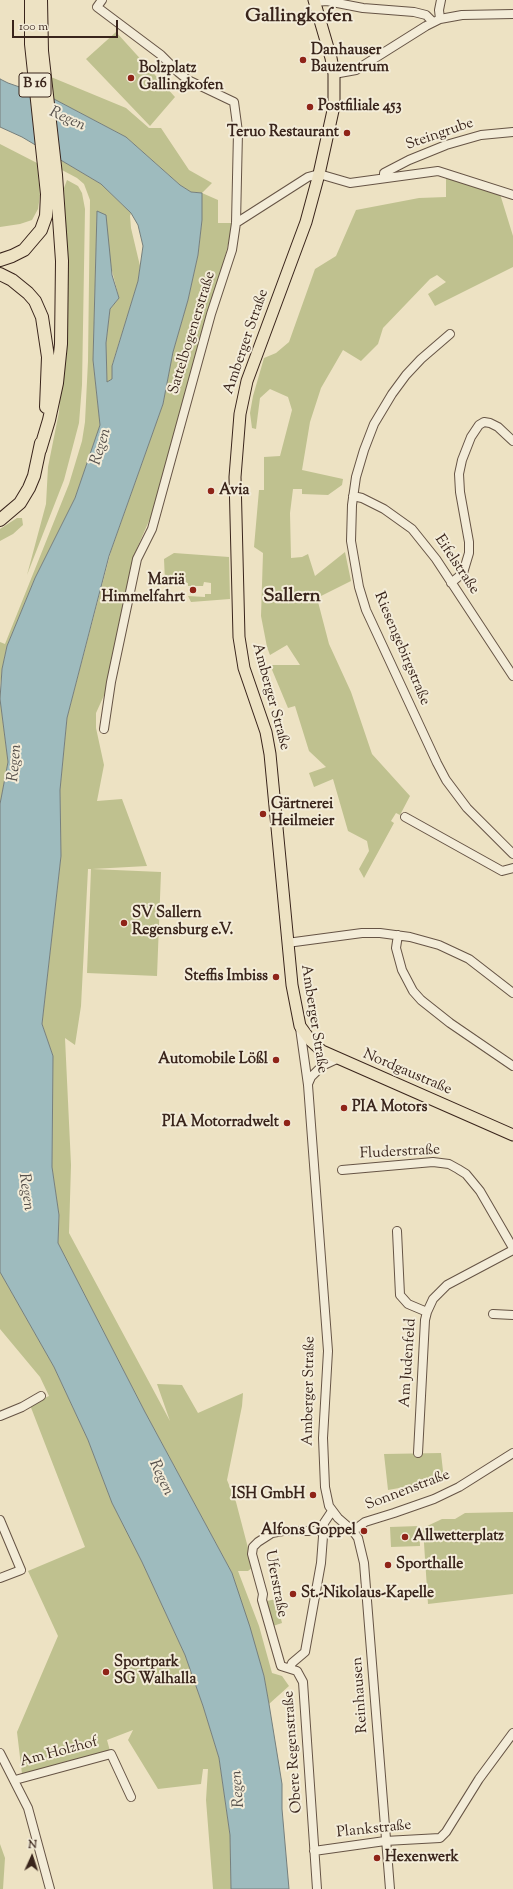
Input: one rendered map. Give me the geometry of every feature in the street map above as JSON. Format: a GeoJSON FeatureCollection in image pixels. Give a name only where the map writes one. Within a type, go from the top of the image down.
{"type":"FeatureCollection","features":[{"type":"Feature","properties":{"kind":"highway","name":"B 16"},"geometry":{"type":"LineString","coordinates":[[0,520],[20,503],[34,476],[54,398],[61,344],[62,261],[32,44],[31,0]]}},
{"type":"Feature","properties":{"kind":"highway","name":"B 16"},"geometry":{"type":"LineString","coordinates":[[0,260],[18,253],[34,240],[41,230],[46,216],[50,173],[42,51],[41,0]]}},
{"type":"Feature","properties":{"kind":"highway"},"geometry":{"type":"LineString","coordinates":[[0,253],[24,242],[32,233],[40,218],[47,194]]}},
{"type":"Feature","properties":{"kind":"highway","name":"B 16"},"geometry":{"type":"LineString","coordinates":[[0,274],[21,287],[31,297],[39,309],[44,323],[47,343],[48,370],[40,450]]}},
{"type":"Feature","properties":{"kind":"main road","name":"Amberger Straße"},"geometry":{"type":"LineString","coordinates":[[300,1026],[292,985],[287,943],[270,754],[265,728],[244,668],[239,637],[235,497],[236,446],[242,402],[247,381],[294,258],[319,174],[334,106],[334,74],[326,38],[315,1]]}},
{"type":"Feature","properties":{"kind":"main road","name":"Nordgaustraße"},"geometry":{"type":"LineString","coordinates":[[300,1026],[315,1046],[337,1059],[513,1135]]}},
{"type":"Feature","properties":{"kind":"street"},"geometry":{"type":"LineString","coordinates":[[437,21],[441,0]]}},
{"type":"Feature","properties":{"kind":"street"},"geometry":{"type":"LineString","coordinates":[[315,1],[327,1],[363,8],[414,12],[426,15],[437,21]]}},
{"type":"Feature","properties":{"kind":"street","name":"Sattelbogenerstraße"},"geometry":{"type":"LineString","coordinates":[[99,3],[188,80],[234,102],[238,132],[236,223],[232,250],[211,314],[152,529],[137,559],[111,682],[104,729]]}},
{"type":"Feature","properties":{"kind":"street"},"geometry":{"type":"LineString","coordinates":[[334,74],[356,70],[437,21],[462,15],[513,14]]}},
{"type":"Feature","properties":{"kind":"street","name":"Steingrube"},"geometry":{"type":"LineString","coordinates":[[384,177],[384,173],[409,160],[446,145],[481,135],[513,132]]}},
{"type":"Feature","properties":{"kind":"street"},"geometry":{"type":"LineString","coordinates":[[236,223],[308,177],[319,174],[350,183],[384,177],[438,172],[513,195]]}},
{"type":"Feature","properties":{"kind":"street","name":"Riesengebirgstraße"},"geometry":{"type":"LineString","coordinates":[[450,334],[406,375],[382,410],[364,450],[353,496],[351,536],[359,587],[375,630],[446,780],[467,808],[513,854]]}},
{"type":"Feature","properties":{"kind":"street"},"geometry":{"type":"LineString","coordinates":[[451,583],[463,573],[469,553],[469,542],[460,492],[459,474],[470,437],[479,425],[484,422],[498,427],[513,441]]}},
{"type":"Feature","properties":{"kind":"street","name":"Eifelstraße"},"geometry":{"type":"LineString","coordinates":[[353,496],[362,498],[384,509],[412,529],[432,553],[513,676]]}},
{"type":"Feature","properties":{"kind":"street"},"geometry":{"type":"LineString","coordinates":[[405,817],[502,871],[513,868]]}},
{"type":"Feature","properties":{"kind":"street"},"geometry":{"type":"LineString","coordinates":[[287,943],[343,934],[380,933],[398,935],[439,945],[469,959],[513,993]]}},
{"type":"Feature","properties":{"kind":"street"},"geometry":{"type":"LineString","coordinates":[[398,935],[396,948],[402,970],[413,991],[421,1000],[450,1023],[513,1066]]}},
{"type":"Feature","properties":{"kind":"street","name":"Amberger Straße"},"geometry":{"type":"LineString","coordinates":[[300,1026],[308,1085],[328,1351],[323,1438],[327,1499],[332,1511]]}},
{"type":"Feature","properties":{"kind":"street"},"geometry":{"type":"LineString","coordinates":[[308,1085],[311,1077],[322,1066],[337,1059]]}},
{"type":"Feature","properties":{"kind":"street","name":"Fluderstraße"},"geometry":{"type":"LineString","coordinates":[[342,1170],[433,1162],[449,1164],[466,1174],[480,1191],[513,1249]]}},
{"type":"Feature","properties":{"kind":"street"},"geometry":{"type":"LineString","coordinates":[[397,1231],[400,1295],[408,1304],[427,1312]]}},
{"type":"Feature","properties":{"kind":"street","name":"Am Judenfeld"},"geometry":{"type":"LineString","coordinates":[[418,1453],[424,1320],[433,1299],[447,1284],[513,1249]]}},
{"type":"Feature","properties":{"kind":"street"},"geometry":{"type":"LineString","coordinates":[[493,1314],[513,1315]]}},
{"type":"Feature","properties":{"kind":"street"},"geometry":{"type":"LineString","coordinates":[[0,1416],[41,1396]]}},
{"type":"Feature","properties":{"kind":"street","name":"Sonnenstraße"},"geometry":{"type":"LineString","coordinates":[[353,1531],[364,1522],[434,1499],[459,1487],[513,1453]]}},
{"type":"Feature","properties":{"kind":"street","name":"Reinhausen"},"geometry":{"type":"LineString","coordinates":[[332,1511],[353,1531],[360,1545],[367,1578],[385,1842],[390,1889]]}},
{"type":"Feature","properties":{"kind":"street","name":"Obere Regenstraße"},"geometry":{"type":"LineString","coordinates":[[316,1889],[307,1725],[303,1682],[297,1671],[290,1668],[292,1663],[305,1652],[321,1563],[324,1523],[332,1511]]}},
{"type":"Feature","properties":{"kind":"street"},"geometry":{"type":"LineString","coordinates":[[0,1520],[21,1570],[0,1578]]}},
{"type":"Feature","properties":{"kind":"street","name":"Uferstraße"},"geometry":{"type":"LineString","coordinates":[[290,1668],[281,1666],[262,1600],[263,1594],[252,1554],[253,1547],[264,1537],[272,1533],[283,1531],[324,1531]]}},
{"type":"Feature","properties":{"kind":"street","name":"Plankstraße"},"geometry":{"type":"LineString","coordinates":[[314,1851],[385,1842],[440,1838],[446,1832],[479,1779],[513,1733]]}},
{"type":"Feature","properties":{"kind":"street"},"geometry":{"type":"LineString","coordinates":[[0,1753],[28,1808],[50,1889]]}},
{"type":"Feature","properties":{"kind":"street","name":"Am Holzhof"},"geometry":{"type":"LineString","coordinates":[[15,1780],[111,1754],[131,1797]]}},
{"type":"Feature","properties":{"kind":"green space","name":"Bolzplatz Gallingkofen"},"geometry":{"type":"Polygon","coordinates":[[[116,32],[175,97],[150,126],[86,59],[116,32]]]}},
{"type":"Feature","properties":{"kind":"green space"},"geometry":{"type":"Polygon","coordinates":[[[51,77],[126,108],[149,128],[161,128],[189,170],[212,183],[202,193],[191,192],[180,185],[126,137],[54,99],[51,77]]]}},
{"type":"Feature","properties":{"kind":"green space"},"geometry":{"type":"Polygon","coordinates":[[[0,144],[37,163],[40,195],[38,209],[32,220],[20,224],[0,227],[0,144]]]}},
{"type":"Feature","properties":{"kind":"green space"},"geometry":{"type":"Polygon","coordinates":[[[61,160],[101,184],[131,213],[131,228],[140,266],[138,281],[112,365],[112,379],[107,382],[106,343],[110,309],[119,298],[97,212],[93,360],[100,425],[75,498],[35,578],[7,646],[0,687],[0,642],[5,644],[69,484],[82,441],[85,422],[88,361],[90,200],[84,184],[77,178],[62,170],[61,160]]]}},
{"type":"Feature","properties":{"kind":"green space"},"geometry":{"type":"Polygon","coordinates":[[[446,175],[500,194],[513,236],[513,267],[435,306],[428,294],[446,282],[437,275],[430,279],[383,328],[378,344],[361,361],[343,350],[321,388],[310,422],[302,470],[343,479],[342,485],[328,495],[302,494],[302,489],[293,489],[290,513],[291,558],[302,557],[308,554],[315,576],[345,552],[351,581],[317,598],[329,644],[351,692],[372,754],[410,796],[400,815],[396,813],[391,821],[394,823],[364,878],[359,869],[369,851],[367,841],[348,831],[333,779],[314,787],[309,773],[326,767],[309,751],[295,706],[288,708],[270,665],[300,665],[287,645],[270,655],[261,616],[263,553],[254,547],[259,490],[264,490],[264,457],[280,456],[292,410],[288,397],[270,389],[260,398],[256,429],[252,428],[250,413],[253,396],[264,358],[276,353],[289,342],[315,269],[336,256],[356,210],[419,198],[446,197],[446,175]]]}},
{"type":"Feature","properties":{"kind":"green space"},"geometry":{"type":"Polygon","coordinates":[[[67,180],[78,186],[82,193],[85,209],[82,385],[79,423],[64,480],[27,575],[46,504],[48,467],[59,412],[65,348],[67,257],[64,188],[67,180]]]}},
{"type":"Feature","properties":{"kind":"green space"},"geometry":{"type":"Polygon","coordinates":[[[202,193],[218,200],[218,223],[233,223],[226,253],[177,422],[164,475],[152,514],[134,555],[106,691],[96,713],[96,728],[104,765],[97,801],[122,799],[147,866],[92,869],[161,872],[157,976],[87,973],[91,869],[88,869],[81,1006],[75,1045],[65,1038],[71,1165],[69,1233],[170,1421],[157,1384],[182,1385],[198,1413],[243,1393],[242,1406],[227,1480],[236,1502],[253,1567],[248,1571],[238,1571],[259,1626],[272,1673],[282,1676],[289,1686],[269,1704],[264,1676],[232,1573],[145,1412],[58,1243],[59,1215],[52,1167],[53,1056],[42,1024],[61,856],[60,790],[67,718],[111,551],[163,404],[173,352],[188,300],[198,255],[202,220],[202,193]]]}},
{"type":"Feature","properties":{"kind":"green space"},"geometry":{"type":"Polygon","coordinates":[[[17,518],[22,518],[23,525],[13,534],[0,541],[0,529],[17,518]]]}},
{"type":"Feature","properties":{"kind":"green space"},"geometry":{"type":"Polygon","coordinates":[[[174,553],[229,557],[230,599],[191,602],[188,596],[205,597],[205,594],[211,594],[211,583],[204,582],[203,586],[188,586],[188,583],[165,582],[164,559],[174,553]]]}},
{"type":"Feature","properties":{"kind":"green space"},"geometry":{"type":"Polygon","coordinates":[[[0,699],[8,762],[0,804],[0,699]]]}},
{"type":"Feature","properties":{"kind":"green space"},"geometry":{"type":"Polygon","coordinates":[[[0,1272],[54,1367],[88,1440],[112,1503],[142,1562],[185,1655],[219,1758],[230,1835],[231,1889],[213,1889],[206,1800],[208,1769],[203,1769],[201,1784],[158,1789],[128,1740],[133,1730],[107,1740],[110,1751],[22,1774],[17,1732],[58,1636],[28,1571],[85,1547],[30,1405],[49,1396],[40,1377],[0,1329],[0,1272]]]}},
{"type":"Feature","properties":{"kind":"green space"},"geometry":{"type":"Polygon","coordinates":[[[441,1453],[444,1480],[388,1490],[384,1454],[441,1453]]]}},
{"type":"Feature","properties":{"kind":"green space"},"geometry":{"type":"Polygon","coordinates":[[[513,1512],[513,1594],[428,1604],[423,1528],[442,1519],[455,1519],[465,1513],[513,1512]]]}},
{"type":"Feature","properties":{"kind":"green space","name":"Allwetterplatz"},"geometry":{"type":"Polygon","coordinates":[[[419,1526],[420,1546],[391,1547],[390,1527],[419,1526]]]}},
{"type":"Feature","properties":{"kind":"green space"},"geometry":{"type":"Polygon","coordinates":[[[276,1599],[282,1623],[273,1626],[267,1601],[276,1599]]]}},
{"type":"Feature","properties":{"kind":"green space"},"geometry":{"type":"Polygon","coordinates":[[[0,1844],[5,1858],[3,1889],[0,1889],[0,1844]]]}},
{"type":"Feature","properties":{"kind":"water","name":"Regen"},"geometry":{"type":"Polygon","coordinates":[[[0,79],[54,99],[126,137],[180,185],[191,192],[202,193],[202,220],[198,255],[188,300],[173,352],[163,404],[109,556],[67,718],[60,790],[61,856],[42,1024],[53,1056],[52,1167],[59,1215],[58,1243],[145,1412],[232,1573],[264,1676],[282,1784],[282,1809],[289,1889],[231,1889],[230,1835],[219,1758],[185,1655],[142,1562],[112,1503],[88,1440],[54,1367],[0,1272],[0,804],[8,762],[0,699],[2,669],[7,646],[35,578],[75,498],[100,425],[93,360],[97,211],[106,215],[112,275],[119,298],[110,309],[106,343],[107,382],[112,379],[112,366],[138,281],[143,246],[138,225],[131,213],[101,184],[22,137],[0,127],[0,79]]]}},
{"type":"Feature","properties":{"kind":"place","name":"Danhauser Bauzentrum"},"geometry":{"type":"Point","coordinates":[303,60]}},
{"type":"Feature","properties":{"kind":"place","name":"Bolzplatz Gallingkofen"},"geometry":{"type":"Point","coordinates":[131,78]}},
{"type":"Feature","properties":{"kind":"place","name":"Postfiliale 453"},"geometry":{"type":"Point","coordinates":[310,107]}},
{"type":"Feature","properties":{"kind":"place","name":"Teruo Restaurant"},"geometry":{"type":"Point","coordinates":[347,133]}},
{"type":"Feature","properties":{"kind":"place","name":"Avia"},"geometry":{"type":"Point","coordinates":[211,491]}},
{"type":"Feature","properties":{"kind":"place","name":"Mariä Himmelfahrt"},"geometry":{"type":"Point","coordinates":[193,590]}},
{"type":"Feature","properties":{"kind":"place","name":"Gärtnerei Heilmeier"},"geometry":{"type":"Point","coordinates":[263,814]}},
{"type":"Feature","properties":{"kind":"place","name":"SV Sallern Regensburg e.V."},"geometry":{"type":"Point","coordinates":[124,923]}},
{"type":"Feature","properties":{"kind":"place","name":"Steffis Imbiss"},"geometry":{"type":"Point","coordinates":[276,977]}},
{"type":"Feature","properties":{"kind":"place","name":"Automobile Lößl"},"geometry":{"type":"Point","coordinates":[276,1060]}},
{"type":"Feature","properties":{"kind":"place","name":"PIA Motors"},"geometry":{"type":"Point","coordinates":[344,1108]}},
{"type":"Feature","properties":{"kind":"place","name":"PIA Motorradwelt"},"geometry":{"type":"Point","coordinates":[287,1123]}},
{"type":"Feature","properties":{"kind":"place","name":"ISH GmbH"},"geometry":{"type":"Point","coordinates":[313,1495]}},
{"type":"Feature","properties":{"kind":"place","name":"Alfons Goppel"},"geometry":{"type":"Point","coordinates":[364,1531]}},
{"type":"Feature","properties":{"kind":"place","name":"Allwetterplatz"},"geometry":{"type":"Point","coordinates":[405,1537]}},
{"type":"Feature","properties":{"kind":"place","name":"Sporthalle"},"geometry":{"type":"Point","coordinates":[388,1565]}},
{"type":"Feature","properties":{"kind":"place","name":"St.-Nikolaus-Kapelle"},"geometry":{"type":"Point","coordinates":[293,1594]}},
{"type":"Feature","properties":{"kind":"place","name":"Sportpark SG Walhalla"},"geometry":{"type":"Point","coordinates":[106,1672]}},
{"type":"Feature","properties":{"kind":"place","name":"Hexenwerk"},"geometry":{"type":"Point","coordinates":[377,1858]}},
{"type":"Feature","properties":{"kind":"district","name":"Gallingkofen"},"geometry":{"type":"Point","coordinates":[299,18]}},
{"type":"Feature","properties":{"kind":"district","name":"Sallern"},"geometry":{"type":"Point","coordinates":[292,598]}}]}
